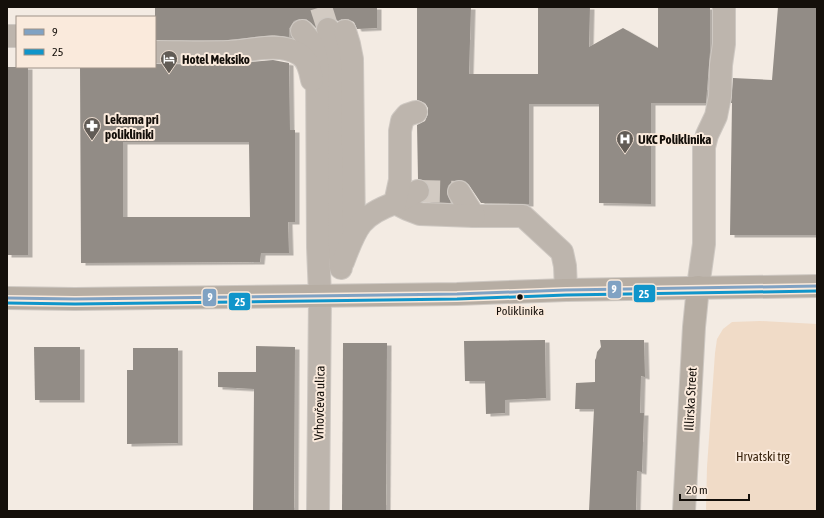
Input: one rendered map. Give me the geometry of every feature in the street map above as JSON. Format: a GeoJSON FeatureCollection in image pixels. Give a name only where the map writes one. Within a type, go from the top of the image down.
{"type":"FeatureCollection","features":[{"type":"Feature","properties":{"kind":"main road"},"geometry":{"type":"LineString","coordinates":[[7,298],[75,300],[457,294],[566,290],[817,286]]}},
{"type":"Feature","properties":{"kind":"main road","name":"Illirska Street"},"geometry":{"type":"LineString","coordinates":[[684,511],[694,327],[698,288]]}},
{"type":"Feature","properties":{"kind":"street"},"geometry":{"type":"LineString","coordinates":[[698,288],[704,244],[704,147],[707,135],[716,116],[720,96],[721,65],[724,44],[724,7]]}},
{"type":"Feature","properties":{"kind":"street"},"geometry":{"type":"LineString","coordinates":[[320,296],[341,268],[354,232],[352,59],[350,44],[336,30],[336,213],[341,268]]}},
{"type":"Feature","properties":{"kind":"street"},"geometry":{"type":"LineString","coordinates":[[302,31],[311,42],[317,61],[317,99]]}},
{"type":"Feature","properties":{"kind":"street"},"geometry":{"type":"LineString","coordinates":[[156,52],[230,52],[274,48],[293,51],[304,58],[308,65],[317,99]]}},
{"type":"Feature","properties":{"kind":"street","name":"Vrhovčeva ulica"},"geometry":{"type":"LineString","coordinates":[[317,99],[318,247],[320,296],[318,511]]}},
{"type":"Feature","properties":{"kind":"street"},"geometry":{"type":"LineString","coordinates":[[396,203],[400,180],[400,131],[402,121],[407,115],[416,112]]}},
{"type":"Feature","properties":{"kind":"street"},"geometry":{"type":"LineString","coordinates":[[354,232],[368,216],[418,192]]}},
{"type":"Feature","properties":{"kind":"street"},"geometry":{"type":"LineString","coordinates":[[459,192],[474,216]]}},
{"type":"Feature","properties":{"kind":"street"},"geometry":{"type":"LineString","coordinates":[[396,203],[420,214],[523,216],[562,252],[565,266],[566,290]]}},
{"type":"Feature","properties":{"kind":"green space","name":"Hrvatski trg"},"geometry":{"type":"Polygon","coordinates":[[[760,321],[817,324],[817,511],[707,511],[706,509],[707,467],[717,339],[723,329],[732,322],[760,321]]]}},
{"type":"Feature","properties":{"kind":"building"},"geometry":{"type":"Polygon","coordinates":[[[155,7],[377,7],[377,28],[357,29],[354,22],[348,19],[338,21],[332,17],[326,17],[319,20],[316,28],[306,19],[294,21],[289,29],[289,37],[273,35],[228,40],[156,40],[155,7]]]}},
{"type":"Feature","properties":{"kind":"building","name":"UKC Poliklinika"},"geometry":{"type":"Polygon","coordinates":[[[417,7],[471,7],[469,74],[538,74],[538,7],[590,7],[589,47],[623,28],[658,48],[658,7],[710,7],[710,52],[706,103],[651,103],[651,204],[599,203],[599,104],[529,104],[529,204],[481,203],[469,185],[465,181],[459,180],[452,182],[448,186],[447,193],[451,203],[424,202],[429,197],[430,191],[429,186],[425,181],[418,179],[417,125],[425,121],[428,114],[428,108],[425,103],[417,100],[417,7]]]}},
{"type":"Feature","properties":{"kind":"building"},"geometry":{"type":"Polygon","coordinates":[[[778,7],[817,7],[817,235],[730,235],[731,103],[733,78],[772,80],[778,7]]]}},
{"type":"Feature","properties":{"kind":"building"},"geometry":{"type":"Polygon","coordinates":[[[273,60],[289,63],[290,130],[295,130],[295,222],[288,222],[289,253],[261,253],[260,262],[81,263],[80,68],[156,68],[156,64],[229,64],[273,60]],[[123,142],[123,217],[250,217],[249,142],[123,142]]]}},
{"type":"Feature","properties":{"kind":"building"},"geometry":{"type":"Polygon","coordinates":[[[7,67],[16,67],[28,68],[28,255],[7,255],[7,67]]]}},
{"type":"Feature","properties":{"kind":"building"},"geometry":{"type":"Polygon","coordinates":[[[545,340],[546,398],[505,400],[505,413],[486,414],[485,381],[465,381],[464,341],[545,340]]]}},
{"type":"Feature","properties":{"kind":"building"},"geometry":{"type":"Polygon","coordinates":[[[600,340],[644,340],[645,377],[641,376],[640,413],[644,413],[642,472],[637,471],[636,511],[589,511],[594,409],[575,409],[576,383],[595,382],[595,360],[597,352],[601,347],[600,340]]]}},
{"type":"Feature","properties":{"kind":"building"},"geometry":{"type":"Polygon","coordinates":[[[343,343],[387,343],[386,511],[342,511],[343,343]]]}},
{"type":"Feature","properties":{"kind":"building"},"geometry":{"type":"Polygon","coordinates":[[[256,346],[295,347],[294,511],[253,511],[254,389],[218,387],[218,372],[256,372],[256,346]]]}},
{"type":"Feature","properties":{"kind":"building"},"geometry":{"type":"Polygon","coordinates":[[[34,347],[80,347],[80,400],[35,400],[34,347]]]}},
{"type":"Feature","properties":{"kind":"building"},"geometry":{"type":"Polygon","coordinates":[[[133,348],[178,348],[178,443],[127,444],[127,370],[133,370],[133,348]]]}},
{"type":"Feature","properties":{"kind":"tunnel"},"geometry":{"type":"LineString","coordinates":[[321,7],[328,29]]}},
{"type":"Feature","properties":{"kind":"tunnel"},"geometry":{"type":"LineString","coordinates":[[418,191],[459,192]]}},
{"type":"Feature","properties":{"kind":"transit line","name":"9"},"geometry":{"type":"LineString","coordinates":[[7,298],[75,299],[457,294],[566,290],[817,286]]}},
{"type":"Feature","properties":{"kind":"transit line","name":"25"},"geometry":{"type":"LineString","coordinates":[[7,303],[75,304],[457,299],[566,295],[817,291]]}},
{"type":"Feature","properties":{"kind":"place","name":"Hotel Meksiko"},"geometry":{"type":"Point","coordinates":[169,74]}},
{"type":"Feature","properties":{"kind":"place","name":"Lekarna pri polikliniki"},"geometry":{"type":"Point","coordinates":[92,141]}},
{"type":"Feature","properties":{"kind":"place","name":"UKC Poliklinika"},"geometry":{"type":"Point","coordinates":[625,154]}},
{"type":"Feature","properties":{"kind":"place","name":"Poliklinika"},"geometry":{"type":"Point","coordinates":[520,297]}}]}
